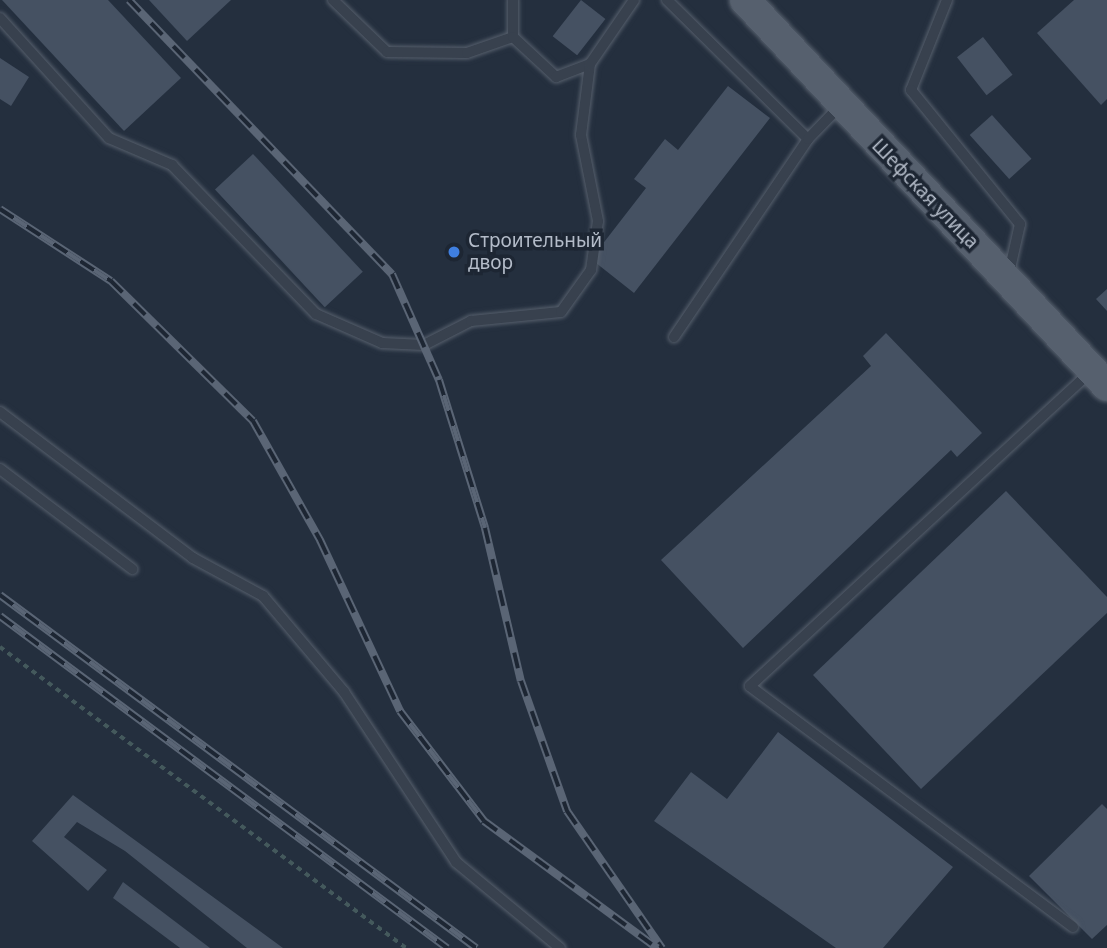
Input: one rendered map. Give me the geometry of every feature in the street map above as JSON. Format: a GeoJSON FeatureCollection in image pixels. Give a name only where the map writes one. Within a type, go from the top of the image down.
{"type":"FeatureCollection","features":[{"type":"Feature","properties":{"kind":"main road","name":"Шефская улица"},"geometry":{"type":"LineString","coordinates":[[746,0],[841,105],[1099,378]]}},
{"type":"Feature","properties":{"kind":"lane"},"geometry":{"type":"LineString","coordinates":[[332,0],[387,52],[467,53],[513,37]]}},
{"type":"Feature","properties":{"kind":"lane"},"geometry":{"type":"LineString","coordinates":[[513,0],[513,37],[556,77],[590,64]]}},
{"type":"Feature","properties":{"kind":"lane"},"geometry":{"type":"LineString","coordinates":[[0,18],[109,138],[172,164],[316,314],[382,343],[424,345],[471,321],[562,312],[590,270],[598,220],[581,135],[590,64],[634,0]]}},
{"type":"Feature","properties":{"kind":"lane"},"geometry":{"type":"LineString","coordinates":[[667,0],[808,139]]}},
{"type":"Feature","properties":{"kind":"lane"},"geometry":{"type":"LineString","coordinates":[[947,0],[911,90],[1020,224],[1007,280]]}},
{"type":"Feature","properties":{"kind":"lane"},"geometry":{"type":"LineString","coordinates":[[674,337],[808,139],[841,105]]}},
{"type":"Feature","properties":{"kind":"lane"},"geometry":{"type":"LineString","coordinates":[[1073,927],[750,686],[1099,378]]}},
{"type":"Feature","properties":{"kind":"lane"},"geometry":{"type":"LineString","coordinates":[[0,412],[192,558],[263,596],[344,692],[456,862],[560,948]]}},
{"type":"Feature","properties":{"kind":"lane"},"geometry":{"type":"LineString","coordinates":[[0,469],[132,569]]}},
{"type":"Feature","properties":{"kind":"path"},"geometry":{"type":"LineString","coordinates":[[0,648],[406,948]]}},
{"type":"Feature","properties":{"kind":"building"},"geometry":{"type":"Polygon","coordinates":[[[2,0],[108,0],[181,78],[124,131],[2,0]]]}},
{"type":"Feature","properties":{"kind":"building"},"geometry":{"type":"Polygon","coordinates":[[[149,0],[231,0],[187,41],[149,0]]]}},
{"type":"Feature","properties":{"kind":"building"},"geometry":{"type":"Polygon","coordinates":[[[581,0],[605,19],[577,55],[553,36],[581,0]]]}},
{"type":"Feature","properties":{"kind":"building"},"geometry":{"type":"Polygon","coordinates":[[[1074,0],[1107,0],[1107,99],[1101,105],[1037,33],[1074,0]]]}},
{"type":"Feature","properties":{"kind":"building"},"geometry":{"type":"Polygon","coordinates":[[[983,37],[1013,75],[987,95],[957,57],[983,37]]]}},
{"type":"Feature","properties":{"kind":"building"},"geometry":{"type":"Polygon","coordinates":[[[0,58],[29,77],[11,106],[0,99],[0,58]]]}},
{"type":"Feature","properties":{"kind":"building"},"geometry":{"type":"Polygon","coordinates":[[[728,86],[770,118],[634,293],[591,259],[646,188],[634,179],[665,139],[678,150],[728,86]]]}},
{"type":"Feature","properties":{"kind":"building"},"geometry":{"type":"Polygon","coordinates":[[[992,115],[1031,159],[1009,179],[970,135],[992,115]]]}},
{"type":"Feature","properties":{"kind":"building"},"geometry":{"type":"Polygon","coordinates":[[[253,154],[363,272],[325,307],[215,189],[253,154]]]}},
{"type":"Feature","properties":{"kind":"building"},"geometry":{"type":"Polygon","coordinates":[[[1107,289],[1107,311],[1096,299],[1107,289]]]}},
{"type":"Feature","properties":{"kind":"building"},"geometry":{"type":"Polygon","coordinates":[[[886,333],[982,433],[957,457],[951,450],[743,648],[661,560],[871,366],[863,356],[886,333]]]}},
{"type":"Feature","properties":{"kind":"building"},"geometry":{"type":"Polygon","coordinates":[[[1006,491],[1107,597],[1107,613],[921,789],[813,675],[1006,491]]]}},
{"type":"Feature","properties":{"kind":"building"},"geometry":{"type":"Polygon","coordinates":[[[778,732],[953,867],[883,948],[836,948],[654,821],[691,772],[727,799],[778,732]]]}},
{"type":"Feature","properties":{"kind":"building"},"geometry":{"type":"Polygon","coordinates":[[[73,795],[283,948],[247,948],[125,851],[77,822],[64,837],[107,870],[88,891],[32,841],[73,795]]]}},
{"type":"Feature","properties":{"kind":"building"},"geometry":{"type":"Polygon","coordinates":[[[1102,804],[1107,809],[1107,925],[1092,939],[1029,876],[1102,804]]]}},
{"type":"Feature","properties":{"kind":"building"},"geometry":{"type":"Polygon","coordinates":[[[123,882],[210,948],[180,948],[113,898],[123,882]]]}},
{"type":"Feature","properties":{"kind":"railway"},"geometry":{"type":"LineString","coordinates":[[129,0],[392,274],[439,380],[485,528],[521,681],[567,811],[662,948]]}},
{"type":"Feature","properties":{"kind":"railway"},"geometry":{"type":"LineString","coordinates":[[0,209],[111,281],[253,421],[320,540],[400,711],[484,821],[657,948]]}},
{"type":"Feature","properties":{"kind":"railway"},"geometry":{"type":"LineString","coordinates":[[0,595],[476,948]]}},
{"type":"Feature","properties":{"kind":"railway"},"geometry":{"type":"LineString","coordinates":[[0,616],[447,948]]}},
{"type":"Feature","properties":{"kind":"place","name":"Строительный двор"},"geometry":{"type":"Point","coordinates":[454,252]}}]}
